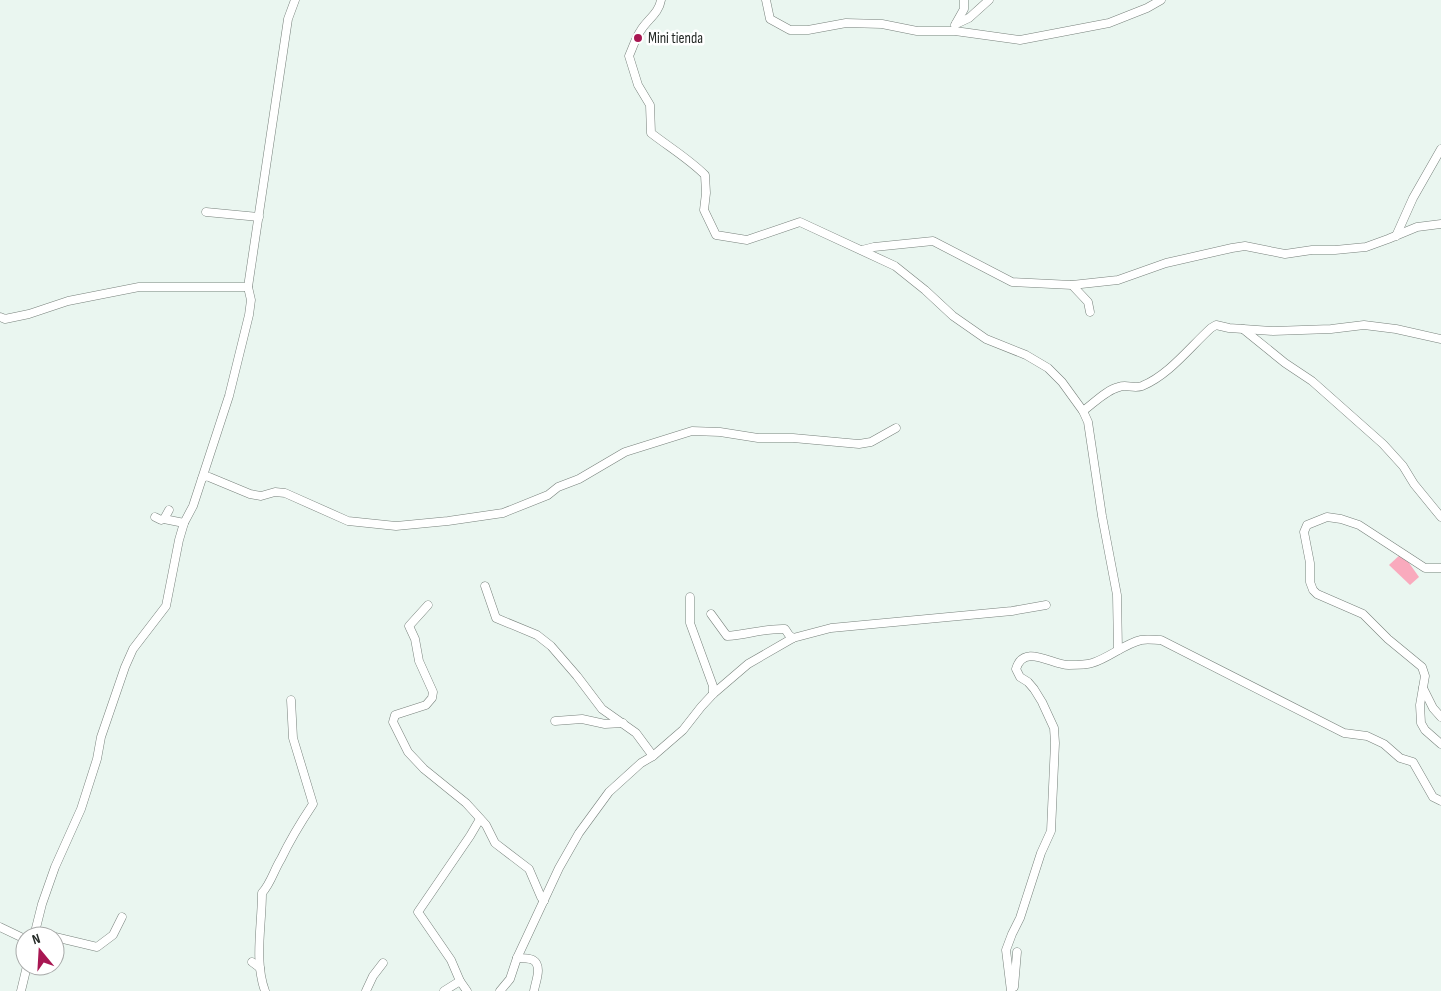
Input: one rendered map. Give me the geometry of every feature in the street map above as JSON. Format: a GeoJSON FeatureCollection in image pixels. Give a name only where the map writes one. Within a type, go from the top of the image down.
{"type":"FeatureCollection","features":[{"type":"Feature","properties":{"kind":"street"},"geometry":{"type":"LineString","coordinates":[[37,926],[54,867],[81,809],[97,759],[101,736],[125,667],[133,648],[166,606],[173,564],[184,523],[193,506],[228,396],[252,300],[248,287],[288,19],[295,0]]}},
{"type":"Feature","properties":{"kind":"street"},"geometry":{"type":"LineString","coordinates":[[661,0],[652,18],[641,29],[629,56],[638,85],[650,105],[651,133],[696,165],[705,175],[706,194],[704,210],[716,235],[747,240],[800,222],[842,243],[862,250],[895,266],[925,290],[952,316],[986,339],[1026,355],[1048,368],[1062,382],[1083,411],[1088,422],[1102,516],[1117,595],[1118,650]]}},
{"type":"Feature","properties":{"kind":"street"},"geometry":{"type":"LineString","coordinates":[[766,0],[770,20],[790,30],[808,30],[846,23],[882,24],[917,31],[954,28],[1020,40],[1109,22],[1147,8],[1161,0]]}},
{"type":"Feature","properties":{"kind":"street"},"geometry":{"type":"LineString","coordinates":[[954,28],[964,9],[964,0]]}},
{"type":"Feature","properties":{"kind":"street"},"geometry":{"type":"LineString","coordinates":[[954,28],[989,0]]}},
{"type":"Feature","properties":{"kind":"street"},"geometry":{"type":"LineString","coordinates":[[1396,236],[1413,198],[1441,149]]}},
{"type":"Feature","properties":{"kind":"street"},"geometry":{"type":"LineString","coordinates":[[206,212],[259,217]]}},
{"type":"Feature","properties":{"kind":"street"},"geometry":{"type":"LineString","coordinates":[[862,250],[933,241],[1012,282],[1072,285],[1118,280],[1166,263],[1245,246],[1284,254],[1312,250],[1366,247],[1417,227],[1441,224]]}},
{"type":"Feature","properties":{"kind":"street"},"geometry":{"type":"LineString","coordinates":[[1072,285],[1088,302],[1090,312]]}},
{"type":"Feature","properties":{"kind":"street"},"geometry":{"type":"LineString","coordinates":[[0,318],[4,319],[28,314],[68,301],[139,287],[248,287]]}},
{"type":"Feature","properties":{"kind":"street"},"geometry":{"type":"LineString","coordinates":[[1083,411],[1115,388],[1122,386],[1139,387],[1163,374],[1210,328],[1216,325],[1243,329],[1283,331],[1331,329],[1364,325],[1396,329],[1441,339]]}},
{"type":"Feature","properties":{"kind":"street"},"geometry":{"type":"LineString","coordinates":[[1243,329],[1285,363],[1312,381],[1383,444],[1403,466],[1414,484],[1441,517]]}},
{"type":"Feature","properties":{"kind":"street"},"geometry":{"type":"LineString","coordinates":[[202,479],[205,476],[209,477],[250,494],[261,496],[282,492],[348,522],[402,526],[503,513],[548,495],[554,489],[579,479],[625,452],[692,431],[720,432],[758,438],[793,438],[859,444],[871,442],[896,428]]}},
{"type":"Feature","properties":{"kind":"street"},"geometry":{"type":"LineString","coordinates":[[164,519],[169,510]]}},
{"type":"Feature","properties":{"kind":"street"},"geometry":{"type":"LineString","coordinates":[[155,516],[160,520],[184,523]]}},
{"type":"Feature","properties":{"kind":"street"},"geometry":{"type":"LineString","coordinates":[[1441,568],[1425,568],[1359,525],[1342,519],[1327,517],[1306,525],[1304,532],[1310,563],[1310,582],[1313,590],[1317,594],[1363,614],[1388,639],[1422,667],[1425,676],[1420,705],[1421,723],[1425,730],[1441,744]]}},
{"type":"Feature","properties":{"kind":"street"},"geometry":{"type":"LineString","coordinates":[[485,586],[496,618],[537,635],[551,646],[602,709],[636,733],[653,756]]}},
{"type":"Feature","properties":{"kind":"street"},"geometry":{"type":"LineString","coordinates":[[690,597],[690,623],[713,686],[713,694]]}},
{"type":"Feature","properties":{"kind":"street"},"geometry":{"type":"LineString","coordinates":[[428,605],[409,626],[416,639],[419,660],[433,692],[432,698],[426,705],[395,715],[393,722],[408,752],[424,769],[466,803],[480,819],[495,842],[529,869],[540,897],[544,901]]}},
{"type":"Feature","properties":{"kind":"street"},"geometry":{"type":"LineString","coordinates":[[500,991],[510,979],[517,958],[558,868],[579,833],[609,792],[641,763],[653,756],[683,730],[713,694],[748,664],[793,638],[831,628],[1003,612],[1046,605]]}},
{"type":"Feature","properties":{"kind":"street"},"geometry":{"type":"LineString","coordinates":[[711,614],[727,636],[776,628],[785,629],[788,635],[793,638]]}},
{"type":"Feature","properties":{"kind":"street"},"geometry":{"type":"LineString","coordinates":[[1012,991],[1006,950],[1020,918],[1041,853],[1051,831],[1054,728],[1034,689],[1020,677],[1016,669],[1018,663],[1029,656],[1039,656],[1067,666],[1093,663],[1142,640],[1161,640],[1344,733],[1367,736],[1384,744],[1400,758],[1413,762],[1433,797],[1441,801]]}},
{"type":"Feature","properties":{"kind":"street"},"geometry":{"type":"LineString","coordinates":[[1423,688],[1433,708],[1441,717]]}},
{"type":"Feature","properties":{"kind":"street"},"geometry":{"type":"LineString","coordinates":[[265,991],[261,980],[260,968],[262,893],[268,887],[297,828],[313,804],[293,738],[291,700]]}},
{"type":"Feature","properties":{"kind":"street"},"geometry":{"type":"LineString","coordinates":[[555,721],[582,719],[605,724],[623,723]]}},
{"type":"Feature","properties":{"kind":"street"},"geometry":{"type":"LineString","coordinates":[[467,991],[460,981],[451,960],[418,912],[480,819]]}},
{"type":"Feature","properties":{"kind":"street"},"geometry":{"type":"LineString","coordinates":[[65,939],[97,947],[113,935],[122,917]]}},
{"type":"Feature","properties":{"kind":"street"},"geometry":{"type":"LineString","coordinates":[[0,926],[15,934]]}},
{"type":"Feature","properties":{"kind":"street"},"geometry":{"type":"LineString","coordinates":[[1012,991],[1017,952]]}},
{"type":"Feature","properties":{"kind":"street"},"geometry":{"type":"LineString","coordinates":[[517,958],[533,960],[536,963],[538,971],[534,991]]}},
{"type":"Feature","properties":{"kind":"street"},"geometry":{"type":"LineString","coordinates":[[252,962],[260,968]]}},
{"type":"Feature","properties":{"kind":"street"},"geometry":{"type":"LineString","coordinates":[[366,991],[373,976],[383,962]]}},
{"type":"Feature","properties":{"kind":"street"},"geometry":{"type":"LineString","coordinates":[[21,991],[25,976]]}},
{"type":"Feature","properties":{"kind":"street"},"geometry":{"type":"LineString","coordinates":[[444,991],[460,981]]}},
{"type":"Feature","properties":{"kind":"shaded area"},"geometry":{"type":"Polygon","coordinates":[[[1402,553],[1419,577],[1410,585],[1389,565],[1402,553]]]}},
{"type":"Feature","properties":{"kind":"place","name":"Mini tienda"},"geometry":{"type":"Point","coordinates":[638,38]}}]}
